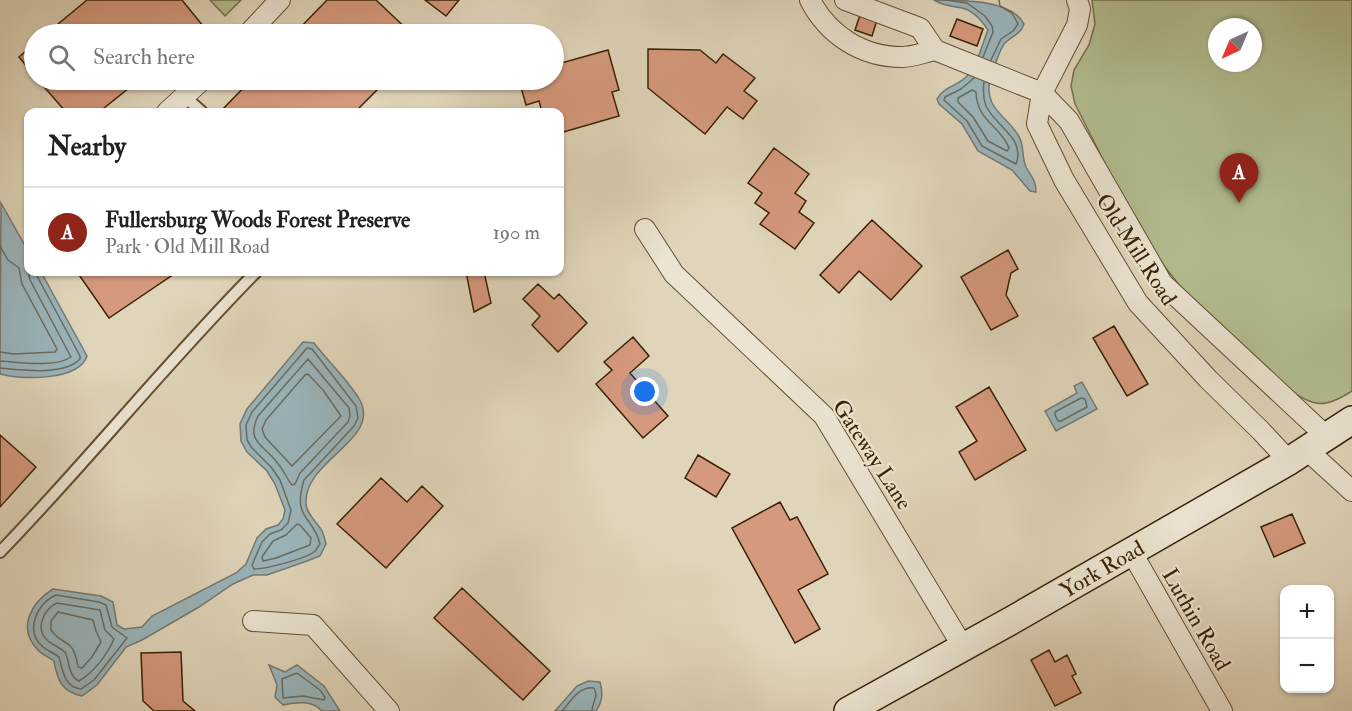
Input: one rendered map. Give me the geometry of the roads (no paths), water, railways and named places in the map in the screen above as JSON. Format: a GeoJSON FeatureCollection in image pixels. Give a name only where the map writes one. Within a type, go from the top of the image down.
{"type":"FeatureCollection","features":[{"type":"Feature","properties":{"kind":"main road","name":"York Road"},"geometry":{"type":"LineString","coordinates":[[848,711],[1131,551],[1307,449],[1352,420]]}},
{"type":"Feature","properties":{"kind":"street"},"geometry":{"type":"LineString","coordinates":[[257,24],[280,0]]}},
{"type":"Feature","properties":{"kind":"street"},"geometry":{"type":"LineString","coordinates":[[810,0],[818,16],[839,37],[879,55],[904,57],[935,50],[920,28],[845,0]]}},
{"type":"Feature","properties":{"kind":"street"},"geometry":{"type":"LineString","coordinates":[[1041,93],[1077,25],[1080,9],[1077,0]]}},
{"type":"Feature","properties":{"kind":"street","name":"Old Mill Road"},"geometry":{"type":"LineString","coordinates":[[935,50],[1041,93],[1069,121],[1162,283],[1307,449]]}},
{"type":"Feature","properties":{"kind":"street"},"geometry":{"type":"LineString","coordinates":[[171,108],[190,90]]}},
{"type":"Feature","properties":{"kind":"street","name":"Old Mill Road"},"geometry":{"type":"LineString","coordinates":[[1041,93],[1036,124],[1064,180],[1138,303],[1208,379],[1261,431],[1307,449]]}},
{"type":"Feature","properties":{"kind":"street","name":"Gateway Lane"},"geometry":{"type":"LineString","coordinates":[[645,229],[674,274],[824,416],[963,647]]}},
{"type":"Feature","properties":{"kind":"street"},"geometry":{"type":"LineString","coordinates":[[1307,449],[1352,491]]}},
{"type":"Feature","properties":{"kind":"street","name":"Luthin Road"},"geometry":{"type":"LineString","coordinates":[[1131,551],[1222,711]]}},
{"type":"Feature","properties":{"kind":"street"},"geometry":{"type":"LineString","coordinates":[[253,621],[313,626],[389,711]]}},
{"type":"Feature","properties":{"kind":"lane"},"geometry":{"type":"LineString","coordinates":[[184,96],[198,108]]}},
{"type":"Feature","properties":{"kind":"lane"},"geometry":{"type":"LineString","coordinates":[[0,552],[56,494],[145,389],[207,321],[252,276]]}},
{"type":"Feature","properties":{"kind":"water"},"geometry":{"type":"Polygon","coordinates":[[[934,0],[973,1],[998,6],[1018,16],[1024,24],[1018,33],[1003,46],[992,72],[989,90],[992,104],[1019,136],[1026,167],[1034,181],[1036,192],[1030,191],[1012,170],[978,151],[962,124],[939,104],[937,99],[940,95],[964,79],[971,70],[988,30],[969,11],[934,0]]]}},
{"type":"Feature","properties":{"kind":"water"},"geometry":{"type":"Polygon","coordinates":[[[1,203],[24,244],[24,276],[43,276],[87,356],[82,364],[73,370],[48,377],[35,378],[0,374],[1,203]]]}},
{"type":"Feature","properties":{"kind":"water"},"geometry":{"type":"Polygon","coordinates":[[[303,342],[314,343],[348,383],[362,405],[363,418],[358,430],[315,476],[308,489],[307,508],[322,531],[326,544],[320,556],[267,575],[253,575],[233,584],[199,607],[126,647],[97,685],[82,696],[70,692],[59,679],[54,661],[38,650],[31,642],[28,633],[29,616],[45,594],[53,589],[101,596],[113,602],[117,625],[124,629],[142,627],[152,616],[236,573],[246,564],[257,538],[266,529],[278,525],[283,519],[285,510],[275,484],[267,471],[247,452],[241,441],[240,424],[247,409],[303,342]]]}},
{"type":"Feature","properties":{"kind":"water"},"geometry":{"type":"Polygon","coordinates":[[[1082,382],[1097,409],[1056,431],[1045,411],[1077,393],[1074,386],[1082,382]]]}},
{"type":"Feature","properties":{"kind":"water"},"geometry":{"type":"Polygon","coordinates":[[[269,665],[285,672],[297,665],[324,686],[340,711],[322,711],[314,705],[304,703],[283,705],[275,697],[277,685],[269,665]]]}},
{"type":"Feature","properties":{"kind":"water"},"geometry":{"type":"Polygon","coordinates":[[[588,681],[600,682],[602,697],[596,711],[555,711],[577,686],[588,681]]]}},
{"type":"Feature","properties":{"kind":"place","name":"Fullersburg Woods Forest Preserve"},"geometry":{"type":"Point","coordinates":[1239,203]}}]}
